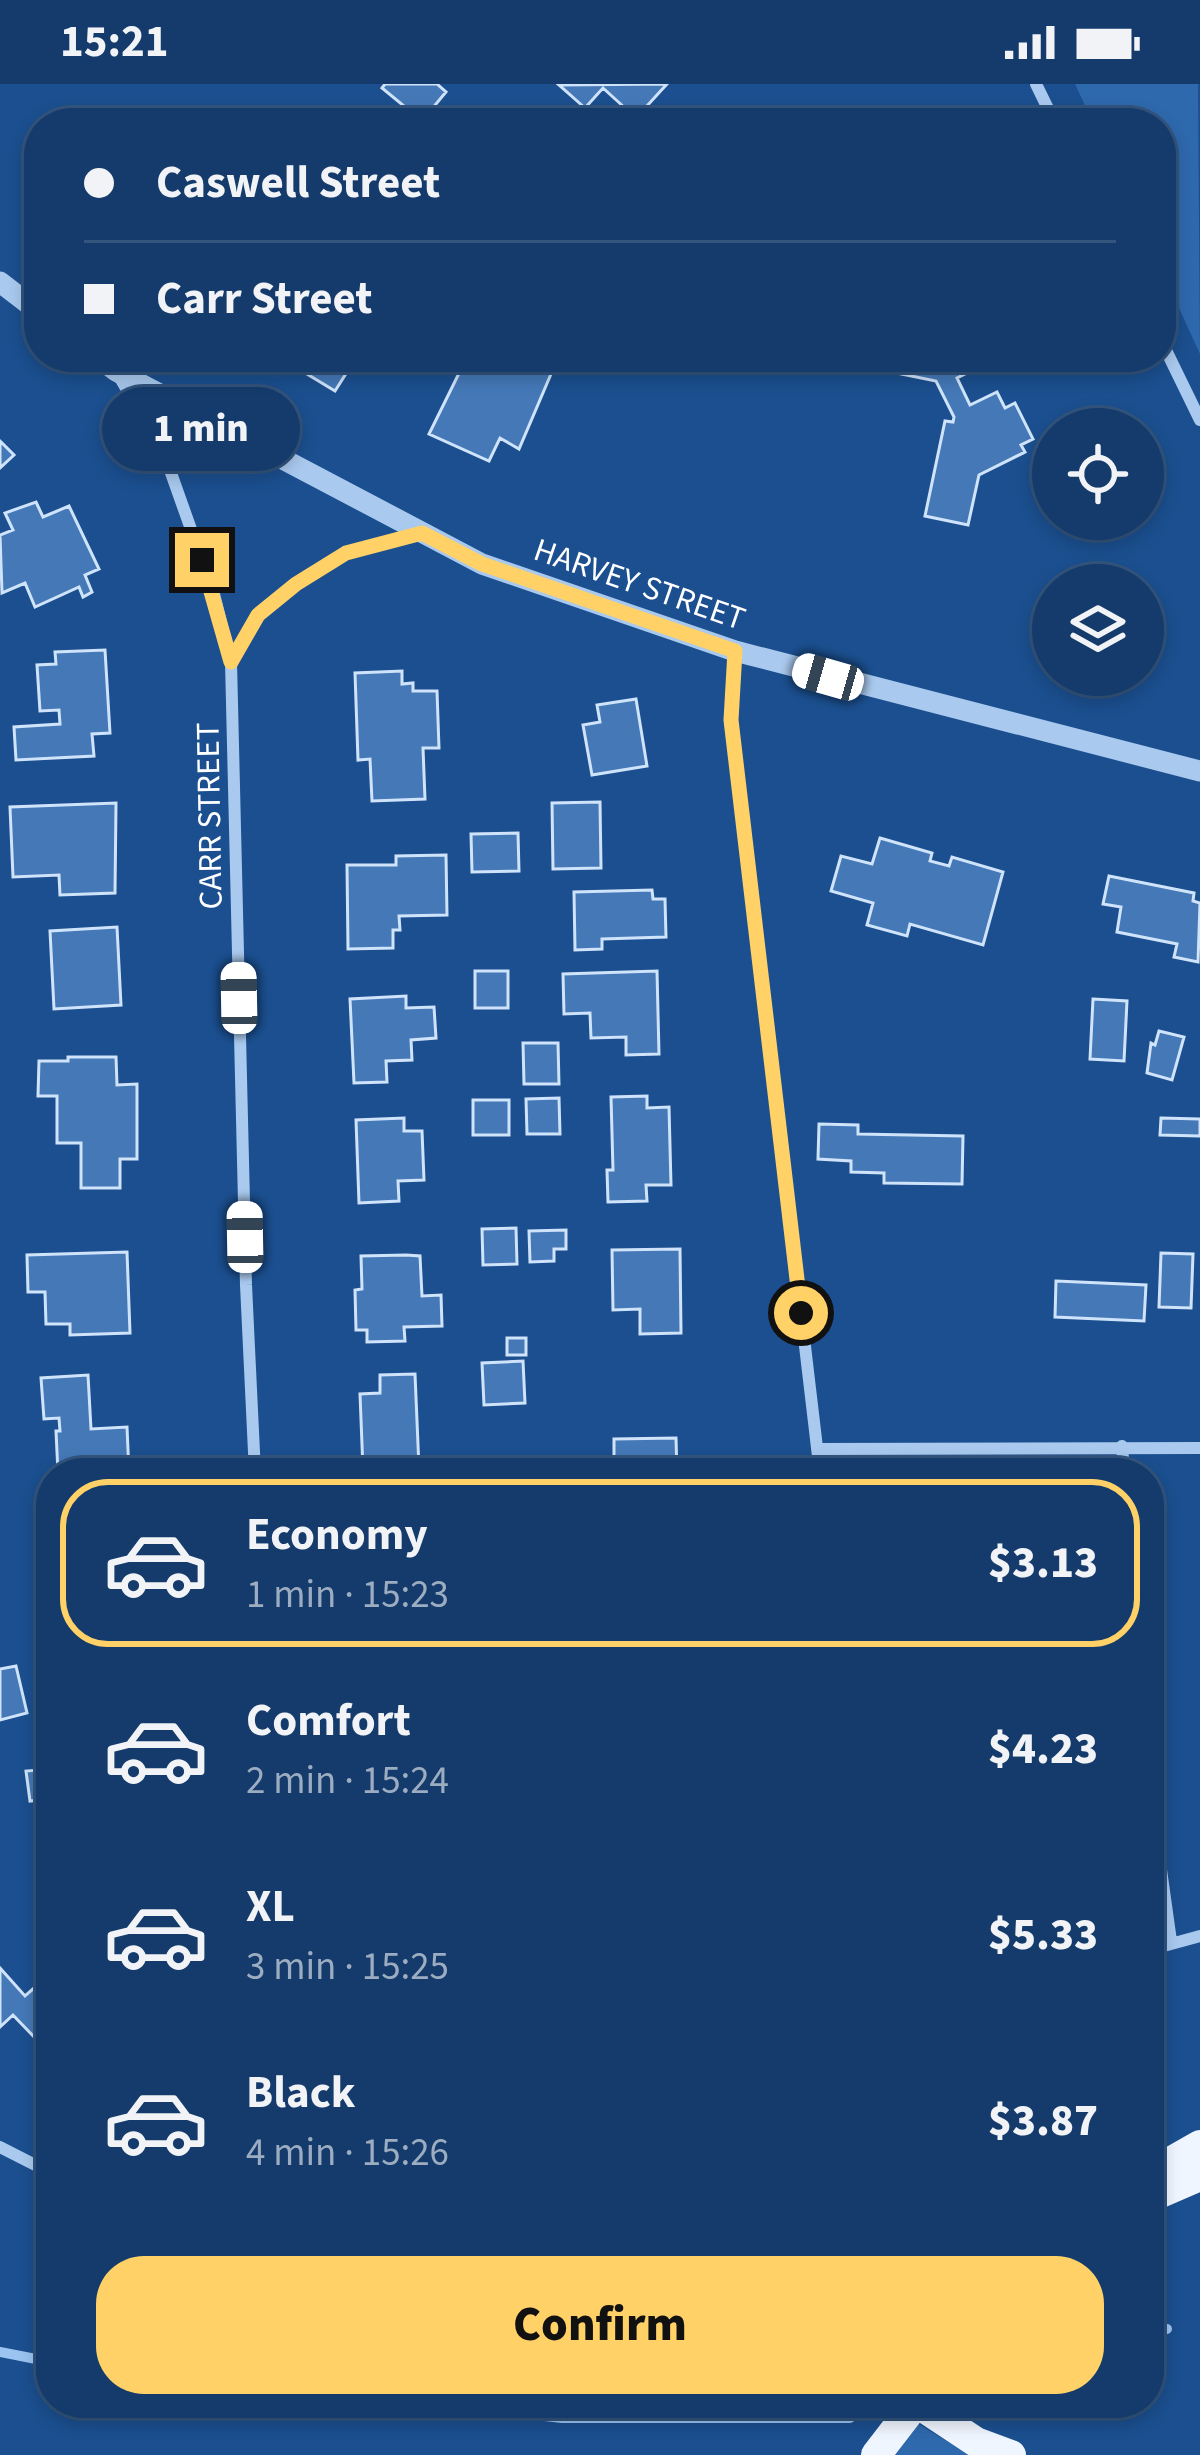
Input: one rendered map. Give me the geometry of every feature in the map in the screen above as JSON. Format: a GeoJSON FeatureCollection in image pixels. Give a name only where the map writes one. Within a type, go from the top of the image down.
{"type":"FeatureCollection","features":[{"type":"Feature","properties":{"kind":"main road"},"geometry":{"type":"LineString","coordinates":[[1164,2165],[1200,2145]]}},
{"type":"Feature","properties":{"kind":"main road"},"geometry":{"type":"LineString","coordinates":[[1164,2192],[1200,2176]]}},
{"type":"Feature","properties":{"kind":"main road"},"geometry":{"type":"LineString","coordinates":[[876,2455],[905,2418]]}},
{"type":"Feature","properties":{"kind":"main road"},"geometry":{"type":"LineString","coordinates":[[940,2418],[976,2442],[1011,2455]]}},
{"type":"Feature","properties":{"kind":"street"},"geometry":{"type":"LineString","coordinates":[[0,282],[24,300]]}},
{"type":"Feature","properties":{"kind":"street"},"geometry":{"type":"LineString","coordinates":[[1176,371],[1200,420]]}},
{"type":"Feature","properties":{"kind":"street","name":"CARR STREET"},"geometry":{"type":"LineString","coordinates":[[112,372],[164,456],[214,594],[231,662],[246,1285],[255,1458]]}},
{"type":"Feature","properties":{"kind":"street","name":"HARVEY STREET"},"geometry":{"type":"LineString","coordinates":[[122,372],[482,564],[735,651],[1200,771]]}},
{"type":"Feature","properties":{"kind":"street"},"geometry":{"type":"LineString","coordinates":[[231,662],[258,615],[296,584],[346,553],[422,533]]}},
{"type":"Feature","properties":{"kind":"street"},"geometry":{"type":"LineString","coordinates":[[735,651],[731,720],[819,1458]]}},
{"type":"Feature","properties":{"kind":"street"},"geometry":{"type":"LineString","coordinates":[[1122,1447],[1123,1458]]}},
{"type":"Feature","properties":{"kind":"street"},"geometry":{"type":"LineString","coordinates":[[818,1450],[1200,1448]]}},
{"type":"Feature","properties":{"kind":"street"},"geometry":{"type":"LineString","coordinates":[[1164,1891],[1171,1941]]}},
{"type":"Feature","properties":{"kind":"street"},"geometry":{"type":"LineString","coordinates":[[1164,1944],[1200,1936]]}},
{"type":"Feature","properties":{"kind":"street"},"geometry":{"type":"LineString","coordinates":[[0,2147],[36,2165]]}},
{"type":"Feature","properties":{"kind":"shaded area"},"geometry":{"type":"Polygon","coordinates":[[[1075,84],[1198,84],[1200,354],[1176,302],[1176,108],[1086,108],[1075,84]]]}},
{"type":"Feature","properties":{"kind":"shaded area"},"geometry":{"type":"Polygon","coordinates":[[[915,2422],[970,2455],[889,2455],[915,2422]]]}},
{"type":"Feature","properties":{"kind":"building"},"geometry":{"type":"Polygon","coordinates":[[[385,84],[437,84],[446,92],[433,108],[406,108],[382,88],[385,84]]]}},
{"type":"Feature","properties":{"kind":"building"},"geometry":{"type":"Polygon","coordinates":[[[667,84],[645,108],[625,108],[603,88],[585,108],[559,85],[667,84]]]}},
{"type":"Feature","properties":{"kind":"building"},"geometry":{"type":"Polygon","coordinates":[[[308,372],[347,372],[335,391],[308,372]]]}},
{"type":"Feature","properties":{"kind":"building"},"geometry":{"type":"Polygon","coordinates":[[[460,372],[551,374],[519,449],[500,438],[489,461],[429,434],[460,372]]]}},
{"type":"Feature","properties":{"kind":"building"},"geometry":{"type":"Polygon","coordinates":[[[892,372],[969,372],[957,378],[970,405],[997,392],[1005,408],[1015,403],[1032,437],[1021,445],[1025,452],[979,475],[968,525],[925,516],[945,421],[953,422],[936,381],[892,372]]]}},
{"type":"Feature","properties":{"kind":"building"},"geometry":{"type":"Polygon","coordinates":[[[0,441],[14,455],[0,468],[0,441]]]}},
{"type":"Feature","properties":{"kind":"building"},"geometry":{"type":"Polygon","coordinates":[[[36,502],[43,517],[69,506],[99,569],[85,575],[92,592],[83,597],[79,587],[35,607],[25,583],[2,593],[0,535],[13,530],[5,513],[36,502]]]}},
{"type":"Feature","properties":{"kind":"building"},"geometry":{"type":"Polygon","coordinates":[[[105,650],[110,733],[92,734],[94,756],[16,760],[14,727],[60,724],[59,710],[40,711],[37,665],[56,664],[55,652],[105,650]]]}},
{"type":"Feature","properties":{"kind":"building"},"geometry":{"type":"Polygon","coordinates":[[[402,671],[402,684],[413,683],[413,691],[437,691],[439,748],[423,748],[425,799],[372,801],[370,759],[358,760],[355,673],[402,671]]]}},
{"type":"Feature","properties":{"kind":"building"},"geometry":{"type":"Polygon","coordinates":[[[636,699],[647,766],[592,775],[583,725],[600,722],[597,705],[636,699]]]}},
{"type":"Feature","properties":{"kind":"building"},"geometry":{"type":"Polygon","coordinates":[[[600,802],[601,868],[553,869],[552,803],[600,802]]]}},
{"type":"Feature","properties":{"kind":"building"},"geometry":{"type":"Polygon","coordinates":[[[116,803],[115,893],[60,895],[59,875],[13,877],[10,807],[116,803]]]}},
{"type":"Feature","properties":{"kind":"building"},"geometry":{"type":"Polygon","coordinates":[[[518,833],[519,871],[472,872],[471,834],[518,833]]]}},
{"type":"Feature","properties":{"kind":"building"},"geometry":{"type":"Polygon","coordinates":[[[880,838],[932,853],[930,861],[949,866],[952,857],[1003,872],[983,945],[910,924],[907,936],[867,925],[873,903],[831,891],[841,856],[872,864],[880,838]]]}},
{"type":"Feature","properties":{"kind":"building"},"geometry":{"type":"Polygon","coordinates":[[[446,855],[447,915],[399,916],[393,948],[348,949],[347,865],[396,865],[396,856],[446,855]]]}},
{"type":"Feature","properties":{"kind":"building"},"geometry":{"type":"Polygon","coordinates":[[[1109,876],[1194,893],[1193,901],[1200,903],[1198,962],[1174,957],[1177,944],[1117,932],[1121,907],[1103,904],[1109,876]]]}},
{"type":"Feature","properties":{"kind":"building"},"geometry":{"type":"Polygon","coordinates":[[[652,890],[653,899],[665,899],[666,937],[602,939],[602,949],[575,950],[574,892],[652,890]]]}},
{"type":"Feature","properties":{"kind":"building"},"geometry":{"type":"Polygon","coordinates":[[[117,927],[121,1005],[54,1009],[50,931],[117,927]]]}},
{"type":"Feature","properties":{"kind":"building"},"geometry":{"type":"Polygon","coordinates":[[[475,971],[508,971],[508,1008],[475,1008],[475,971]]]}},
{"type":"Feature","properties":{"kind":"building"},"geometry":{"type":"Polygon","coordinates":[[[657,971],[659,1054],[626,1055],[626,1037],[591,1038],[590,1013],[564,1014],[563,974],[657,971]]]}},
{"type":"Feature","properties":{"kind":"building"},"geometry":{"type":"Polygon","coordinates":[[[406,996],[406,1008],[434,1007],[436,1038],[411,1040],[412,1060],[386,1061],[387,1082],[354,1083],[350,999],[406,996]]]}},
{"type":"Feature","properties":{"kind":"building"},"geometry":{"type":"Polygon","coordinates":[[[1093,999],[1127,1001],[1124,1061],[1090,1059],[1093,999]]]}},
{"type":"Feature","properties":{"kind":"building"},"geometry":{"type":"Polygon","coordinates":[[[1159,1031],[1184,1037],[1172,1080],[1147,1073],[1151,1043],[1155,1045],[1159,1031]]]}},
{"type":"Feature","properties":{"kind":"building"},"geometry":{"type":"Polygon","coordinates":[[[523,1043],[558,1043],[559,1084],[524,1084],[523,1043]]]}},
{"type":"Feature","properties":{"kind":"building"},"geometry":{"type":"Polygon","coordinates":[[[68,1057],[116,1057],[117,1085],[137,1084],[137,1159],[120,1159],[120,1188],[81,1188],[81,1143],[57,1143],[57,1096],[38,1096],[39,1061],[68,1061],[68,1057]]]}},
{"type":"Feature","properties":{"kind":"building"},"geometry":{"type":"Polygon","coordinates":[[[647,1096],[647,1108],[669,1107],[671,1185],[646,1185],[647,1201],[608,1202],[607,1170],[613,1170],[611,1097],[647,1096]]]}},
{"type":"Feature","properties":{"kind":"building"},"geometry":{"type":"Polygon","coordinates":[[[559,1098],[560,1134],[527,1134],[526,1099],[559,1098]]]}},
{"type":"Feature","properties":{"kind":"building"},"geometry":{"type":"Polygon","coordinates":[[[473,1100],[509,1100],[509,1135],[473,1135],[473,1100]]]}},
{"type":"Feature","properties":{"kind":"building"},"geometry":{"type":"Polygon","coordinates":[[[404,1118],[404,1131],[422,1131],[424,1180],[398,1181],[399,1201],[359,1203],[356,1120],[404,1118]]]}},
{"type":"Feature","properties":{"kind":"building"},"geometry":{"type":"Polygon","coordinates":[[[1161,1118],[1200,1119],[1200,1136],[1160,1135],[1161,1118]]]}},
{"type":"Feature","properties":{"kind":"building"},"geometry":{"type":"Polygon","coordinates":[[[819,1124],[858,1125],[858,1134],[963,1136],[962,1184],[884,1183],[884,1173],[851,1172],[851,1161],[818,1159],[819,1124]]]}},
{"type":"Feature","properties":{"kind":"building"},"geometry":{"type":"Polygon","coordinates":[[[516,1228],[517,1264],[483,1265],[482,1229],[516,1228]]]}},
{"type":"Feature","properties":{"kind":"building"},"geometry":{"type":"Polygon","coordinates":[[[566,1230],[566,1249],[554,1249],[554,1261],[530,1262],[529,1231],[566,1230]]]}},
{"type":"Feature","properties":{"kind":"building"},"geometry":{"type":"Polygon","coordinates":[[[680,1249],[681,1333],[640,1334],[640,1309],[613,1310],[612,1250],[680,1249]]]}},
{"type":"Feature","properties":{"kind":"building"},"geometry":{"type":"Polygon","coordinates":[[[127,1252],[130,1333],[70,1335],[70,1324],[46,1324],[45,1292],[28,1292],[27,1255],[127,1252]]]}},
{"type":"Feature","properties":{"kind":"building"},"geometry":{"type":"Polygon","coordinates":[[[1161,1253],[1193,1254],[1191,1308],[1159,1307],[1161,1253]]]}},
{"type":"Feature","properties":{"kind":"building"},"geometry":{"type":"Polygon","coordinates":[[[361,1256],[420,1256],[422,1296],[441,1295],[442,1326],[404,1327],[405,1341],[367,1342],[367,1330],[356,1330],[355,1290],[362,1289],[361,1256]]]}},
{"type":"Feature","properties":{"kind":"building"},"geometry":{"type":"Polygon","coordinates":[[[1056,1281],[1146,1285],[1144,1321],[1055,1317],[1056,1281]]]}},
{"type":"Feature","properties":{"kind":"building"},"geometry":{"type":"Polygon","coordinates":[[[507,1338],[526,1338],[526,1355],[507,1355],[507,1338]]]}},
{"type":"Feature","properties":{"kind":"building"},"geometry":{"type":"Polygon","coordinates":[[[523,1361],[525,1403],[484,1405],[482,1363],[523,1361]]]}},
{"type":"Feature","properties":{"kind":"building"},"geometry":{"type":"Polygon","coordinates":[[[415,1374],[419,1458],[363,1458],[360,1394],[380,1393],[380,1375],[415,1374]]]}},
{"type":"Feature","properties":{"kind":"building"},"geometry":{"type":"Polygon","coordinates":[[[88,1375],[91,1429],[127,1427],[128,1458],[57,1458],[59,1418],[44,1419],[41,1378],[88,1375]]]}},
{"type":"Feature","properties":{"kind":"building"},"geometry":{"type":"Polygon","coordinates":[[[676,1438],[677,1458],[614,1458],[614,1439],[676,1438]]]}},
{"type":"Feature","properties":{"kind":"building"},"geometry":{"type":"Polygon","coordinates":[[[16,1666],[27,1713],[0,1720],[0,1669],[16,1666]]]}},
{"type":"Feature","properties":{"kind":"building"},"geometry":{"type":"Polygon","coordinates":[[[36,1770],[36,1800],[30,1801],[26,1771],[36,1770]]]}},
{"type":"Feature","properties":{"kind":"building"},"geometry":{"type":"Polygon","coordinates":[[[0,1968],[25,1996],[36,1986],[36,2039],[13,2015],[0,2027],[0,1968]]]}},
{"type":"Feature","properties":{"kind":"waterway"},"geometry":{"type":"LineString","coordinates":[[0,2352],[36,2359]]}},
{"type":"Feature","properties":{"kind":"waterway"},"geometry":{"type":"LineString","coordinates":[[562,2418],[850,2418]]}},
{"type":"Feature","properties":{"kind":"route"},"geometry":{"type":"LineString","coordinates":[[202,560],[231,662],[258,615],[296,584],[346,553],[422,533],[482,564],[735,651],[731,720],[801,1313]]}}]}
